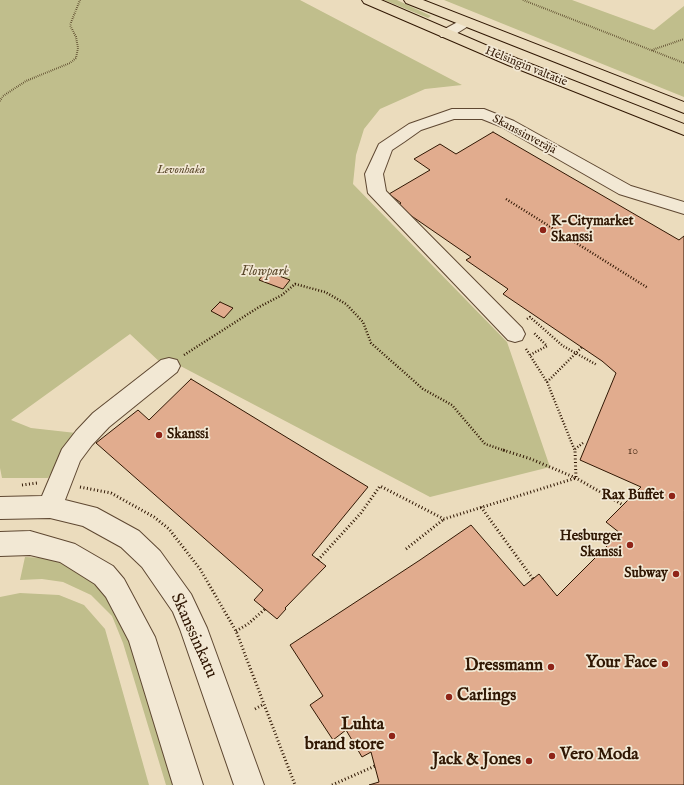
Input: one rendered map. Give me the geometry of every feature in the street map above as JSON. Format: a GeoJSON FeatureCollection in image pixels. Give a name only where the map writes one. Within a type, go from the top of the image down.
{"type":"FeatureCollection","features":[{"type":"Feature","properties":{"kind":"highway","name":"Helsingin valtatie"},"geometry":{"type":"LineString","coordinates":[[369,0],[446,34],[684,130]]}},
{"type":"Feature","properties":{"kind":"highway","name":"Helsingin valtatie"},"geometry":{"type":"LineString","coordinates":[[411,0],[684,108]]}},
{"type":"Feature","properties":{"kind":"street"},"geometry":{"type":"LineString","coordinates":[[446,34],[465,22]]}},
{"type":"Feature","properties":{"kind":"street","name":"Skanssinveräjä"},"geometry":{"type":"LineString","coordinates":[[523,328],[376,193],[374,174],[385,148],[415,127],[452,114],[484,114],[508,124],[625,190],[684,208]]}},
{"type":"Feature","properties":{"kind":"street"},"geometry":{"type":"LineString","coordinates":[[50,507],[70,456],[84,438],[101,420],[170,366]]}},
{"type":"Feature","properties":{"kind":"street","name":"Skanssinkatu"},"geometry":{"type":"LineString","coordinates":[[0,508],[50,507],[88,516],[130,539],[151,559],[182,602],[193,628],[249,785]]}},
{"type":"Feature","properties":{"kind":"street"},"geometry":{"type":"LineString","coordinates":[[0,544],[30,543],[66,552],[92,566],[104,575],[115,588],[141,637],[188,785]]}},
{"type":"Feature","properties":{"kind":"path"},"geometry":{"type":"LineString","coordinates":[[0,101],[3,96],[26,81],[70,63],[76,58],[78,48],[76,37],[70,25],[80,0]]}},
{"type":"Feature","properties":{"kind":"path"},"geometry":{"type":"LineString","coordinates":[[523,0],[684,62]]}},
{"type":"Feature","properties":{"kind":"path"},"geometry":{"type":"LineString","coordinates":[[652,50],[684,39]]}},
{"type":"Feature","properties":{"kind":"path"},"geometry":{"type":"LineString","coordinates":[[506,199],[648,288]]}},
{"type":"Feature","properties":{"kind":"path"},"geometry":{"type":"LineString","coordinates":[[170,366],[259,307],[282,296],[295,284],[325,292],[346,304],[363,322],[371,343],[423,389],[452,405],[485,444],[531,459],[576,478],[623,505]]}},
{"type":"Feature","properties":{"kind":"path"},"geometry":{"type":"LineString","coordinates":[[576,478],[575,449],[547,382],[530,355],[523,328],[530,317],[563,346],[575,354],[597,364]]}},
{"type":"Feature","properties":{"kind":"path"},"geometry":{"type":"LineString","coordinates":[[523,328],[547,346],[530,355]]}},
{"type":"Feature","properties":{"kind":"path"},"geometry":{"type":"LineString","coordinates":[[547,382],[582,347]]}},
{"type":"Feature","properties":{"kind":"path"},"geometry":{"type":"LineString","coordinates":[[575,449],[583,443]]}},
{"type":"Feature","properties":{"kind":"path"},"geometry":{"type":"LineString","coordinates":[[406,549],[444,519],[576,478]]}},
{"type":"Feature","properties":{"kind":"path"},"geometry":{"type":"LineString","coordinates":[[318,560],[361,513],[380,486],[444,519]]}},
{"type":"Feature","properties":{"kind":"path"},"geometry":{"type":"LineString","coordinates":[[481,507],[533,579]]}},
{"type":"Feature","properties":{"kind":"path"},"geometry":{"type":"LineString","coordinates":[[236,631],[248,624],[265,609]]}},
{"type":"Feature","properties":{"kind":"path"},"geometry":{"type":"LineString","coordinates":[[255,709],[264,704]]}},
{"type":"Feature","properties":{"kind":"path"},"geometry":{"type":"LineString","coordinates":[[332,785],[375,766]]}},
{"type":"Feature","properties":{"kind":"green space","name":"Levonhaka"},"geometry":{"type":"Polygon","coordinates":[[[0,0],[300,0],[462,85],[425,89],[380,109],[364,129],[356,155],[353,184],[507,342],[550,467],[430,497],[169,360],[163,365],[130,334],[11,420],[31,428],[76,433],[48,478],[2,478],[0,468],[0,0]]]}},
{"type":"Feature","properties":{"kind":"green space"},"geometry":{"type":"Polygon","coordinates":[[[384,0],[397,0],[431,16],[428,18],[384,0]]]}},
{"type":"Feature","properties":{"kind":"green space"},"geometry":{"type":"Polygon","coordinates":[[[444,0],[572,0],[654,30],[684,6],[684,97],[444,0]]]}},
{"type":"Feature","properties":{"kind":"green space"},"geometry":{"type":"Polygon","coordinates":[[[25,557],[44,558],[70,566],[102,586],[122,612],[180,785],[166,785],[123,643],[112,616],[91,595],[63,582],[42,579],[20,580],[25,557]]]}},
{"type":"Feature","properties":{"kind":"green space"},"geometry":{"type":"Polygon","coordinates":[[[20,593],[59,595],[84,605],[105,629],[149,785],[0,785],[0,597],[20,593]]]}},
{"type":"Feature","properties":{"kind":"building"},"geometry":{"type":"Polygon","coordinates":[[[493,132],[679,240],[684,236],[684,785],[369,785],[379,782],[371,752],[362,757],[346,730],[333,740],[310,705],[323,696],[290,645],[471,525],[524,586],[539,574],[557,596],[620,533],[606,522],[641,487],[580,460],[616,373],[602,361],[503,294],[508,289],[466,260],[471,257],[397,206],[401,203],[389,194],[430,170],[414,159],[440,144],[456,154],[493,132]]]}},
{"type":"Feature","properties":{"kind":"building"},"geometry":{"type":"Polygon","coordinates":[[[266,271],[290,280],[283,289],[259,280],[266,271]]]}},
{"type":"Feature","properties":{"kind":"building"},"geometry":{"type":"Polygon","coordinates":[[[220,302],[233,308],[224,318],[211,311],[220,302]]]}},
{"type":"Feature","properties":{"kind":"building"},"geometry":{"type":"Polygon","coordinates":[[[191,379],[368,487],[312,555],[326,566],[285,608],[286,609],[277,619],[254,600],[263,590],[96,443],[138,410],[149,420],[191,379]]]}},
{"type":"Feature","properties":{"kind":"place","name":"K-Citymarket Skanssi"},"geometry":{"type":"Point","coordinates":[543,230]}},
{"type":"Feature","properties":{"kind":"place","name":"Skanssi"},"geometry":{"type":"Point","coordinates":[159,435]}},
{"type":"Feature","properties":{"kind":"place","name":"Rax Buffet"},"geometry":{"type":"Point","coordinates":[672,496]}},
{"type":"Feature","properties":{"kind":"place","name":"Hesburger Skanssi"},"geometry":{"type":"Point","coordinates":[630,545]}},
{"type":"Feature","properties":{"kind":"place","name":"Subway"},"geometry":{"type":"Point","coordinates":[676,574]}},
{"type":"Feature","properties":{"kind":"place","name":"Your Face"},"geometry":{"type":"Point","coordinates":[665,664]}},
{"type":"Feature","properties":{"kind":"place","name":"Dressmann"},"geometry":{"type":"Point","coordinates":[551,667]}},
{"type":"Feature","properties":{"kind":"place","name":"Carlings"},"geometry":{"type":"Point","coordinates":[449,697]}},
{"type":"Feature","properties":{"kind":"place","name":"Luhta brand store"},"geometry":{"type":"Point","coordinates":[392,736]}},
{"type":"Feature","properties":{"kind":"place","name":"Vero Moda"},"geometry":{"type":"Point","coordinates":[552,756]}},
{"type":"Feature","properties":{"kind":"place","name":"Jack & Jones"},"geometry":{"type":"Point","coordinates":[529,761]}},
{"type":"Feature","properties":{"kind":"park label","name":"Flowpark"},"geometry":{"type":"Point","coordinates":[265,272]}}]}
